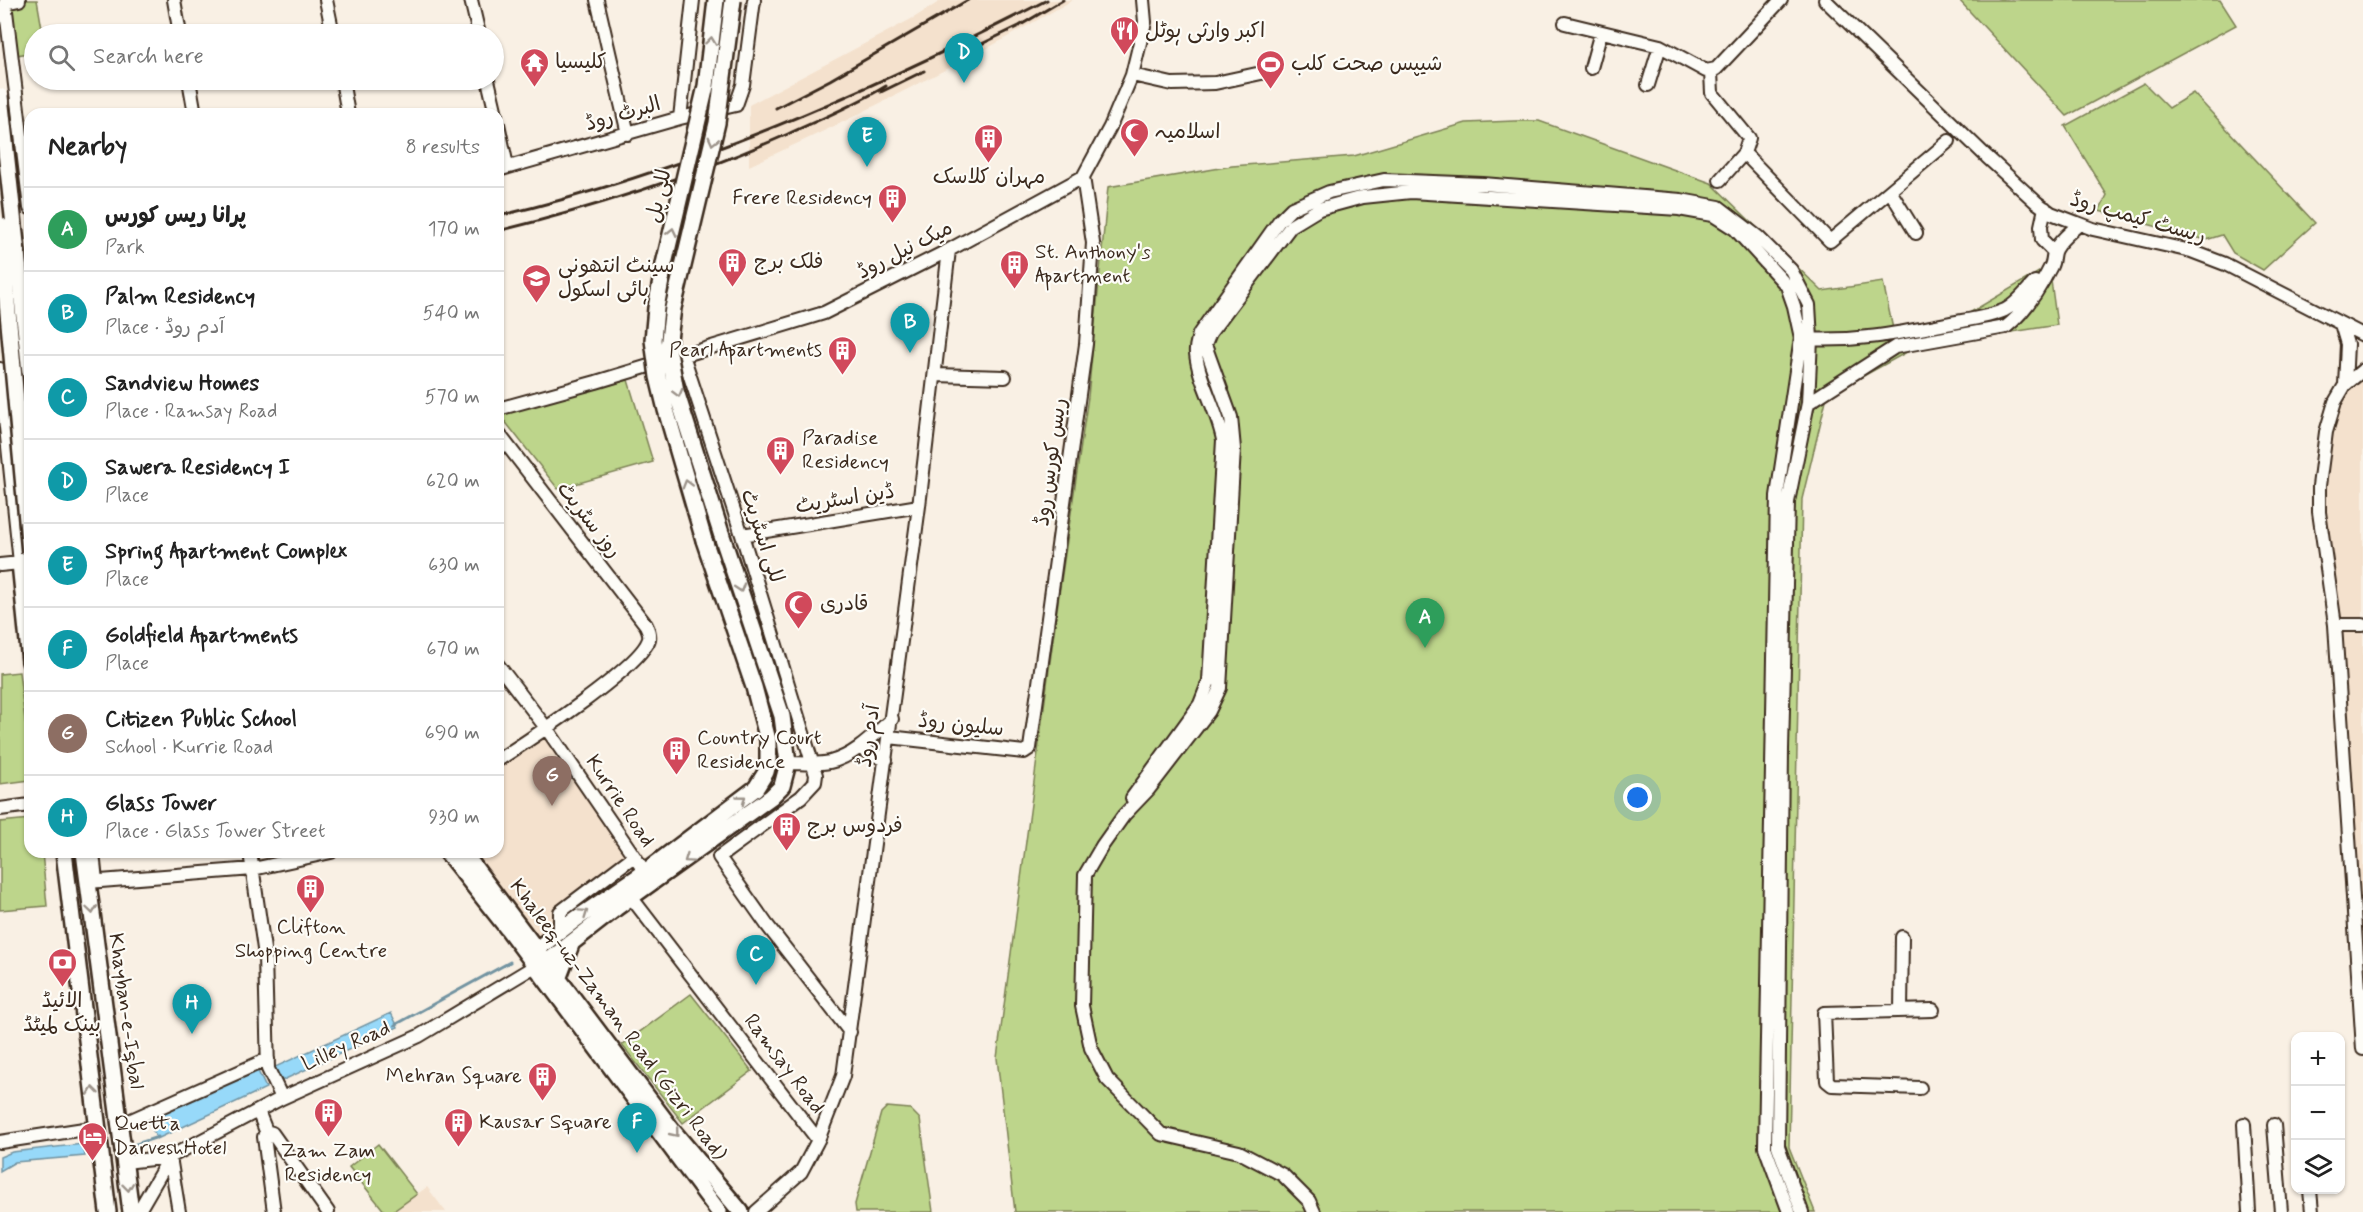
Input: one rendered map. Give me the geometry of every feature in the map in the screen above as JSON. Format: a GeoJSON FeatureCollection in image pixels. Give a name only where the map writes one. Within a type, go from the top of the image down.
{"type":"FeatureCollection","features":[{"type":"Feature","properties":{"kind":"main road","name":"للی پل"},"geometry":{"type":"LineString","coordinates":[[717,0],[706,86],[664,264],[653,340],[658,377],[666,410],[704,540],[761,712],[768,740],[768,764]]}},
{"type":"Feature","properties":{"kind":"main road","name":"للی پل"},"geometry":{"type":"LineString","coordinates":[[733,0],[717,123],[673,308],[668,347],[676,391],[782,716],[788,764]]}},
{"type":"Feature","properties":{"kind":"main road"},"geometry":{"type":"LineString","coordinates":[[0,96],[24,317]]}},
{"type":"Feature","properties":{"kind":"main road"},"geometry":{"type":"LineString","coordinates":[[0,225],[24,545]]}},
{"type":"Feature","properties":{"kind":"main road"},"geometry":{"type":"LineString","coordinates":[[0,231],[24,263]]}},
{"type":"Feature","properties":{"kind":"main road"},"geometry":{"type":"LineString","coordinates":[[0,251],[24,285]]}},
{"type":"Feature","properties":{"kind":"main road","name":"Lilley Road"},"geometry":{"type":"LineString","coordinates":[[537,960],[645,872],[756,788],[768,764]]}},
{"type":"Feature","properties":{"kind":"main road"},"geometry":{"type":"LineString","coordinates":[[558,979],[566,937],[631,897],[771,798],[782,786],[788,764]]}},
{"type":"Feature","properties":{"kind":"main road","name":"Khayban-e-Iqbal"},"geometry":{"type":"LineString","coordinates":[[65,858],[108,1212]]}},
{"type":"Feature","properties":{"kind":"main road","name":"Khayban-e-Iqbal"},"geometry":{"type":"LineString","coordinates":[[86,858],[92,881],[132,1212]]}},
{"type":"Feature","properties":{"kind":"main road","name":"Khaleeq-uz-Zaman Road (Gizri Road)"},"geometry":{"type":"LineString","coordinates":[[452,858],[537,960],[558,979],[673,1131],[741,1212]]}},
{"type":"Feature","properties":{"kind":"main road","name":"Khaleeq-uz-Zaman Road (Gizri Road)"},"geometry":{"type":"LineString","coordinates":[[467,858],[537,960],[719,1212]]}},
{"type":"Feature","properties":{"kind":"street"},"geometry":{"type":"LineString","coordinates":[[19,0],[5,3],[24,159]]}},
{"type":"Feature","properties":{"kind":"street"},"geometry":{"type":"LineString","coordinates":[[174,0],[178,24]]}},
{"type":"Feature","properties":{"kind":"street"},"geometry":{"type":"LineString","coordinates":[[326,0],[331,24]]}},
{"type":"Feature","properties":{"kind":"street"},"geometry":{"type":"LineString","coordinates":[[471,0],[477,24]]}},
{"type":"Feature","properties":{"kind":"street"},"geometry":{"type":"LineString","coordinates":[[597,0],[628,134]]}},
{"type":"Feature","properties":{"kind":"street","name":"البرٹ روڈ"},"geometry":{"type":"LineString","coordinates":[[504,167],[680,118],[693,0]]}},
{"type":"Feature","properties":{"kind":"street"},"geometry":{"type":"LineString","coordinates":[[680,118],[736,105],[739,100],[754,0]]}},
{"type":"Feature","properties":{"kind":"street"},"geometry":{"type":"LineString","coordinates":[[1083,177],[1097,154],[1132,75],[1145,22],[1143,0]]}},
{"type":"Feature","properties":{"kind":"street"},"geometry":{"type":"LineString","coordinates":[[1565,23],[1660,46],[1711,72],[1781,0]]}},
{"type":"Feature","properties":{"kind":"street","name":"ریسٹ کیمپ روڈ"},"geometry":{"type":"LineString","coordinates":[[1825,0],[1987,157],[2045,208],[2079,224],[2191,251],[2225,264],[2363,335]]}},
{"type":"Feature","properties":{"kind":"street"},"geometry":{"type":"LineString","coordinates":[[1591,68],[1601,32]]}},
{"type":"Feature","properties":{"kind":"street"},"geometry":{"type":"LineString","coordinates":[[1648,85],[1660,46]]}},
{"type":"Feature","properties":{"kind":"street"},"geometry":{"type":"LineString","coordinates":[[1132,75],[1172,84],[1215,83],[1266,72]]}},
{"type":"Feature","properties":{"kind":"street"},"geometry":{"type":"LineString","coordinates":[[1711,72],[1712,93],[1749,138],[1744,153],[1720,180]]}},
{"type":"Feature","properties":{"kind":"street"},"geometry":{"type":"LineString","coordinates":[[191,90],[194,108]]}},
{"type":"Feature","properties":{"kind":"street"},"geometry":{"type":"LineString","coordinates":[[344,90],[347,108]]}},
{"type":"Feature","properties":{"kind":"street"},"geometry":{"type":"LineString","coordinates":[[490,90],[495,108]]}},
{"type":"Feature","properties":{"kind":"street"},"geometry":{"type":"LineString","coordinates":[[1744,153],[1830,241],[1949,141]]}},
{"type":"Feature","properties":{"kind":"street","name":"میک نیل روڈ"},"geometry":{"type":"LineString","coordinates":[[504,407],[824,313],[949,250],[1083,177]]}},
{"type":"Feature","properties":{"kind":"street","name":"ریس کورس روڈ"},"geometry":{"type":"LineString","coordinates":[[1028,751],[1045,649],[1086,344],[1093,243],[1083,177]]}},
{"type":"Feature","properties":{"kind":"street"},"geometry":{"type":"LineString","coordinates":[[1890,191],[1916,233]]}},
{"type":"Feature","properties":{"kind":"street"},"geometry":{"type":"LineString","coordinates":[[1314,1212],[1310,1201],[1283,1175],[1239,1152],[1161,1134],[1107,1079],[1091,1048],[1082,1006],[1085,875],[1124,815],[1148,790],[1209,711],[1220,688],[1234,449],[1230,417],[1205,345],[1210,333],[1291,226],[1319,209],[1363,197],[1411,192],[1679,208],[1713,215],[1735,229],[1787,286],[1806,339],[1808,403],[1788,502],[1782,750],[1778,1146],[1802,1212]]}},
{"type":"Feature","properties":{"kind":"street"},"geometry":{"type":"LineString","coordinates":[[2045,208],[2041,226],[2042,240],[2053,257]]}},
{"type":"Feature","properties":{"kind":"street"},"geometry":{"type":"LineString","coordinates":[[1808,403],[1895,347],[2006,327],[2029,303],[2063,238],[2079,224]]}},
{"type":"Feature","properties":{"kind":"street","name":"آدم روڈ"},"geometry":{"type":"LineString","coordinates":[[741,1212],[760,1208],[801,1172],[818,1140],[843,1077],[890,737],[949,250]]}},
{"type":"Feature","properties":{"kind":"street"},"geometry":{"type":"LineString","coordinates":[[1806,339],[1839,341],[1870,339],[1978,318],[2005,310],[2016,302],[2053,257]]}},
{"type":"Feature","properties":{"kind":"street"},"geometry":{"type":"LineString","coordinates":[[2341,324],[2347,344],[2345,385]]}},
{"type":"Feature","properties":{"kind":"street"},"geometry":{"type":"LineString","coordinates":[[1789,1212],[1765,1147],[1777,496],[1806,339]]}},
{"type":"Feature","properties":{"kind":"street"},"geometry":{"type":"LineString","coordinates":[[0,340],[24,342]]}},
{"type":"Feature","properties":{"kind":"street","name":"للی اسٹریٹ"},"geometry":{"type":"LineString","coordinates":[[683,356],[742,534],[813,763]]}},
{"type":"Feature","properties":{"kind":"street"},"geometry":{"type":"LineString","coordinates":[[0,369],[24,550]]}},
{"type":"Feature","properties":{"kind":"street"},"geometry":{"type":"LineString","coordinates":[[2363,370],[2345,385],[2335,402],[2320,463],[2319,486],[2319,512],[2335,625],[2363,1049]]}},
{"type":"Feature","properties":{"kind":"street"},"geometry":{"type":"LineString","coordinates":[[935,375],[1005,377]]}},
{"type":"Feature","properties":{"kind":"street","name":"روز سٹریٹ"},"geometry":{"type":"LineString","coordinates":[[504,441],[649,632],[649,640],[632,660],[612,679],[547,729]]}},
{"type":"Feature","properties":{"kind":"street","name":"ڈین اسٹریٹ"},"geometry":{"type":"LineString","coordinates":[[742,534],[919,506]]}},
{"type":"Feature","properties":{"kind":"street"},"geometry":{"type":"LineString","coordinates":[[0,565],[24,558]]}},
{"type":"Feature","properties":{"kind":"street"},"geometry":{"type":"LineString","coordinates":[[2335,625],[2363,625]]}},
{"type":"Feature","properties":{"kind":"street","name":"Kurrie Road"},"geometry":{"type":"LineString","coordinates":[[504,673],[547,729],[645,872]]}},
{"type":"Feature","properties":{"kind":"street","name":"سلیون روڈ"},"geometry":{"type":"LineString","coordinates":[[788,764],[831,762],[859,748],[892,719]]}},
{"type":"Feature","properties":{"kind":"street"},"geometry":{"type":"LineString","coordinates":[[504,756],[547,729]]}},
{"type":"Feature","properties":{"kind":"street","name":"سلیون روڈ"},"geometry":{"type":"LineString","coordinates":[[890,737],[1028,751]]}},
{"type":"Feature","properties":{"kind":"street"},"geometry":{"type":"LineString","coordinates":[[859,748],[886,760]]}},
{"type":"Feature","properties":{"kind":"street"},"geometry":{"type":"LineString","coordinates":[[813,763],[815,782],[810,789],[719,857],[767,925],[850,1032]]}},
{"type":"Feature","properties":{"kind":"street"},"geometry":{"type":"LineString","coordinates":[[0,809],[24,806]]}},
{"type":"Feature","properties":{"kind":"street"},"geometry":{"type":"LineString","coordinates":[[566,937],[560,912],[634,856]]}},
{"type":"Feature","properties":{"kind":"street"},"geometry":{"type":"LineString","coordinates":[[93,858],[92,881],[253,869],[303,858]]}},
{"type":"Feature","properties":{"kind":"street"},"geometry":{"type":"LineString","coordinates":[[251,858],[265,956],[268,1069],[282,1098]]}},
{"type":"Feature","properties":{"kind":"street","name":"Ramsay Road"},"geometry":{"type":"LineString","coordinates":[[631,897],[818,1140]]}},
{"type":"Feature","properties":{"kind":"street"},"geometry":{"type":"LineString","coordinates":[[1901,1011],[1902,937]]}},
{"type":"Feature","properties":{"kind":"street","name":"Lilley Road"},"geometry":{"type":"LineString","coordinates":[[125,1162],[170,1157],[282,1098],[419,1036],[537,960]]}},
{"type":"Feature","properties":{"kind":"street"},"geometry":{"type":"LineString","coordinates":[[1920,1088],[1832,1084],[1827,1081],[1824,1013],[1933,1010]]}},
{"type":"Feature","properties":{"kind":"street"},"geometry":{"type":"LineString","coordinates":[[120,1125],[268,1059]]}},
{"type":"Feature","properties":{"kind":"street"},"geometry":{"type":"LineString","coordinates":[[258,1111],[266,1131],[264,1137],[274,1212]]}},
{"type":"Feature","properties":{"kind":"street"},"geometry":{"type":"LineString","coordinates":[[2244,1124],[2249,1212]]}},
{"type":"Feature","properties":{"kind":"street"},"geometry":{"type":"LineString","coordinates":[[2274,1125],[2281,1212]]}},
{"type":"Feature","properties":{"kind":"street"},"geometry":{"type":"LineString","coordinates":[[0,1142],[97,1127]]}},
{"type":"Feature","properties":{"kind":"street"},"geometry":{"type":"LineString","coordinates":[[266,1131],[272,1133],[328,1212]]}},
{"type":"Feature","properties":{"kind":"street"},"geometry":{"type":"LineString","coordinates":[[138,1212],[170,1157]]}},
{"type":"Feature","properties":{"kind":"street"},"geometry":{"type":"LineString","coordinates":[[170,1157],[179,1212]]}},
{"type":"Feature","properties":{"kind":"street"},"geometry":{"type":"LineString","coordinates":[[2310,1194],[2312,1212]]}},
{"type":"Feature","properties":{"kind":"shaded area"},"geometry":{"type":"Polygon","coordinates":[[[942,0],[1073,0],[986,49],[845,121],[749,166],[749,105],[915,17],[942,0]]]}},
{"type":"Feature","properties":{"kind":"shaded area"},"geometry":{"type":"Polygon","coordinates":[[[2363,370],[2363,1049],[2335,625],[2319,512],[2335,402],[2363,370]]]}},
{"type":"Feature","properties":{"kind":"shaded area"},"geometry":{"type":"Polygon","coordinates":[[[547,729],[651,864],[550,943],[546,956],[468,858],[504,858],[504,756],[547,729]]]}},
{"type":"Feature","properties":{"kind":"shaded area"},"geometry":{"type":"Polygon","coordinates":[[[427,1187],[446,1212],[392,1212],[427,1187]]]}},
{"type":"Feature","properties":{"kind":"green space"},"geometry":{"type":"Polygon","coordinates":[[[37,0],[41,24],[24,24],[24,54],[11,56],[5,3],[37,0]]]}},
{"type":"Feature","properties":{"kind":"green space"},"geometry":{"type":"Polygon","coordinates":[[[1959,0],[2220,0],[2236,25],[2067,116],[1959,0]]]}},
{"type":"Feature","properties":{"kind":"green space"},"geometry":{"type":"Polygon","coordinates":[[[2144,83],[2169,108],[2193,93],[2315,223],[2263,270],[2233,253],[2222,235],[2206,240],[2099,211],[2107,195],[2065,126],[2144,83]]]}},
{"type":"Feature","properties":{"kind":"green space"},"geometry":{"type":"Polygon","coordinates":[[[1539,121],[1711,183],[1822,291],[1883,282],[1893,329],[1966,315],[2049,266],[2057,325],[1916,347],[1827,396],[1802,499],[1789,1147],[1815,1212],[1015,1212],[997,1058],[1088,397],[1108,187],[1232,166],[1354,156],[1466,123],[1539,121]]]}},
{"type":"Feature","properties":{"kind":"green space"},"geometry":{"type":"Polygon","coordinates":[[[628,380],[653,462],[558,489],[504,420],[504,414],[628,380]]]}},
{"type":"Feature","properties":{"kind":"green space"},"geometry":{"type":"Polygon","coordinates":[[[19,672],[24,712],[24,781],[0,784],[0,674],[19,672]]]}},
{"type":"Feature","properties":{"kind":"green space"},"geometry":{"type":"Polygon","coordinates":[[[24,820],[24,858],[43,858],[47,906],[0,910],[0,822],[24,820]]]}},
{"type":"Feature","properties":{"kind":"green space"},"geometry":{"type":"Polygon","coordinates":[[[691,994],[752,1071],[683,1123],[622,1045],[691,994]]]}},
{"type":"Feature","properties":{"kind":"green space"},"geometry":{"type":"Polygon","coordinates":[[[887,1107],[910,1109],[920,1119],[933,1212],[856,1212],[855,1204],[881,1113],[887,1107]]]}},
{"type":"Feature","properties":{"kind":"green space"},"geometry":{"type":"Polygon","coordinates":[[[378,1144],[417,1194],[392,1212],[385,1212],[349,1167],[378,1144]]]}},
{"type":"Feature","properties":{"kind":"water"},"geometry":{"type":"Polygon","coordinates":[[[391,1013],[398,1027],[279,1082],[273,1068],[391,1013]]]}},
{"type":"Feature","properties":{"kind":"water"},"geometry":{"type":"Polygon","coordinates":[[[256,1067],[266,1088],[157,1139],[147,1118],[256,1067]]]}},
{"type":"Feature","properties":{"kind":"water"},"geometry":{"type":"Polygon","coordinates":[[[83,1144],[85,1156],[15,1162],[0,1171],[0,1157],[12,1152],[83,1144]]]}},
{"type":"Feature","properties":{"kind":"waterway"},"geometry":{"type":"LineString","coordinates":[[395,1025],[510,962]]}},
{"type":"Feature","properties":{"kind":"waterway"},"geometry":{"type":"LineString","coordinates":[[127,1147],[158,1137]]}},
{"type":"Feature","properties":{"kind":"railway"},"geometry":{"type":"LineString","coordinates":[[776,108],[830,80],[968,0]]}},
{"type":"Feature","properties":{"kind":"railway"},"geometry":{"type":"LineString","coordinates":[[504,214],[640,176],[779,125],[914,65],[1047,0]]}},
{"type":"Feature","properties":{"kind":"railway"},"geometry":{"type":"LineString","coordinates":[[967,51],[1019,26],[1063,0]]}},
{"type":"Feature","properties":{"kind":"railway"},"geometry":{"type":"LineString","coordinates":[[881,92],[924,71]]}},
{"type":"Feature","properties":{"kind":"railway"},"geometry":{"type":"LineString","coordinates":[[504,229],[609,201],[717,163],[825,117],[886,86]]}},
{"type":"Feature","properties":{"kind":"railway"},"geometry":{"type":"LineString","coordinates":[[0,267],[24,268]]}},
{"type":"Feature","properties":{"kind":"railway"},"geometry":{"type":"LineString","coordinates":[[0,284],[24,284]]}},
{"type":"Feature","properties":{"kind":"place","name":"اکبر وارثی ہوٹل"},"geometry":{"type":"Point","coordinates":[1124,56]}},
{"type":"Feature","properties":{"kind":"place","name":"Sawera Residency I"},"geometry":{"type":"Point","coordinates":[964,83]}},
{"type":"Feature","properties":{"kind":"place","name":"کلیسیا"},"geometry":{"type":"Point","coordinates":[534,88]}},
{"type":"Feature","properties":{"kind":"place","name":"شیپس صحت کلب"},"geometry":{"type":"Point","coordinates":[1270,90]}},
{"type":"Feature","properties":{"kind":"place","name":"اسلامیہ"},"geometry":{"type":"Point","coordinates":[1134,158]}},
{"type":"Feature","properties":{"kind":"place","name":"مہران کلاسک"},"geometry":{"type":"Point","coordinates":[989,164]}},
{"type":"Feature","properties":{"kind":"place","name":"Spring Apartment Complex"},"geometry":{"type":"Point","coordinates":[867,167]}},
{"type":"Feature","properties":{"kind":"place","name":"Frere Residency"},"geometry":{"type":"Point","coordinates":[893,224]}},
{"type":"Feature","properties":{"kind":"place","name":"فلک برج"},"geometry":{"type":"Point","coordinates":[733,288]}},
{"type":"Feature","properties":{"kind":"place","name":"St. Anthony's Apartment"},"geometry":{"type":"Point","coordinates":[1014,290]}},
{"type":"Feature","properties":{"kind":"place","name":"سینٹ انتھونی ہائی اسکول"},"geometry":{"type":"Point","coordinates":[537,304]}},
{"type":"Feature","properties":{"kind":"place","name":"Palm Residency"},"geometry":{"type":"Point","coordinates":[910,353]}},
{"type":"Feature","properties":{"kind":"place","name":"Pearl Apartments"},"geometry":{"type":"Point","coordinates":[843,376]}},
{"type":"Feature","properties":{"kind":"place","name":"Paradise Residency"},"geometry":{"type":"Point","coordinates":[781,476]}},
{"type":"Feature","properties":{"kind":"place","name":"قادری"},"geometry":{"type":"Point","coordinates":[799,630]}},
{"type":"Feature","properties":{"kind":"place","name":"پرانا ریس کورس"},"geometry":{"type":"Point","coordinates":[1425,648]}},
{"type":"Feature","properties":{"kind":"place","name":"Country Court Residence"},"geometry":{"type":"Point","coordinates":[676,776]}},
{"type":"Feature","properties":{"kind":"place","name":"Citizen Public School"},"geometry":{"type":"Point","coordinates":[552,806]}},
{"type":"Feature","properties":{"kind":"place","name":"فردوس برج"},"geometry":{"type":"Point","coordinates":[786,852]}},
{"type":"Feature","properties":{"kind":"place","name":"Clifton Shopping Centre"},"geometry":{"type":"Point","coordinates":[311,914]}},
{"type":"Feature","properties":{"kind":"place","name":"Sandview Homes"},"geometry":{"type":"Point","coordinates":[756,985]}},
{"type":"Feature","properties":{"kind":"place","name":"الائیڈ بینک لمیٹڈ"},"geometry":{"type":"Point","coordinates":[62,988]}},
{"type":"Feature","properties":{"kind":"place","name":"Glass Tower"},"geometry":{"type":"Point","coordinates":[192,1034]}},
{"type":"Feature","properties":{"kind":"place","name":"Mehran Square"},"geometry":{"type":"Point","coordinates":[543,1102]}},
{"type":"Feature","properties":{"kind":"place","name":"Zam Zam Residency"},"geometry":{"type":"Point","coordinates":[328,1138]}},
{"type":"Feature","properties":{"kind":"place","name":"Kausar Square"},"geometry":{"type":"Point","coordinates":[458,1148]}},
{"type":"Feature","properties":{"kind":"place","name":"Goldfield Apartments"},"geometry":{"type":"Point","coordinates":[637,1153]}},
{"type":"Feature","properties":{"kind":"place","name":"Quetta DarveshHotel"},"geometry":{"type":"Point","coordinates":[93,1162]}}]}
